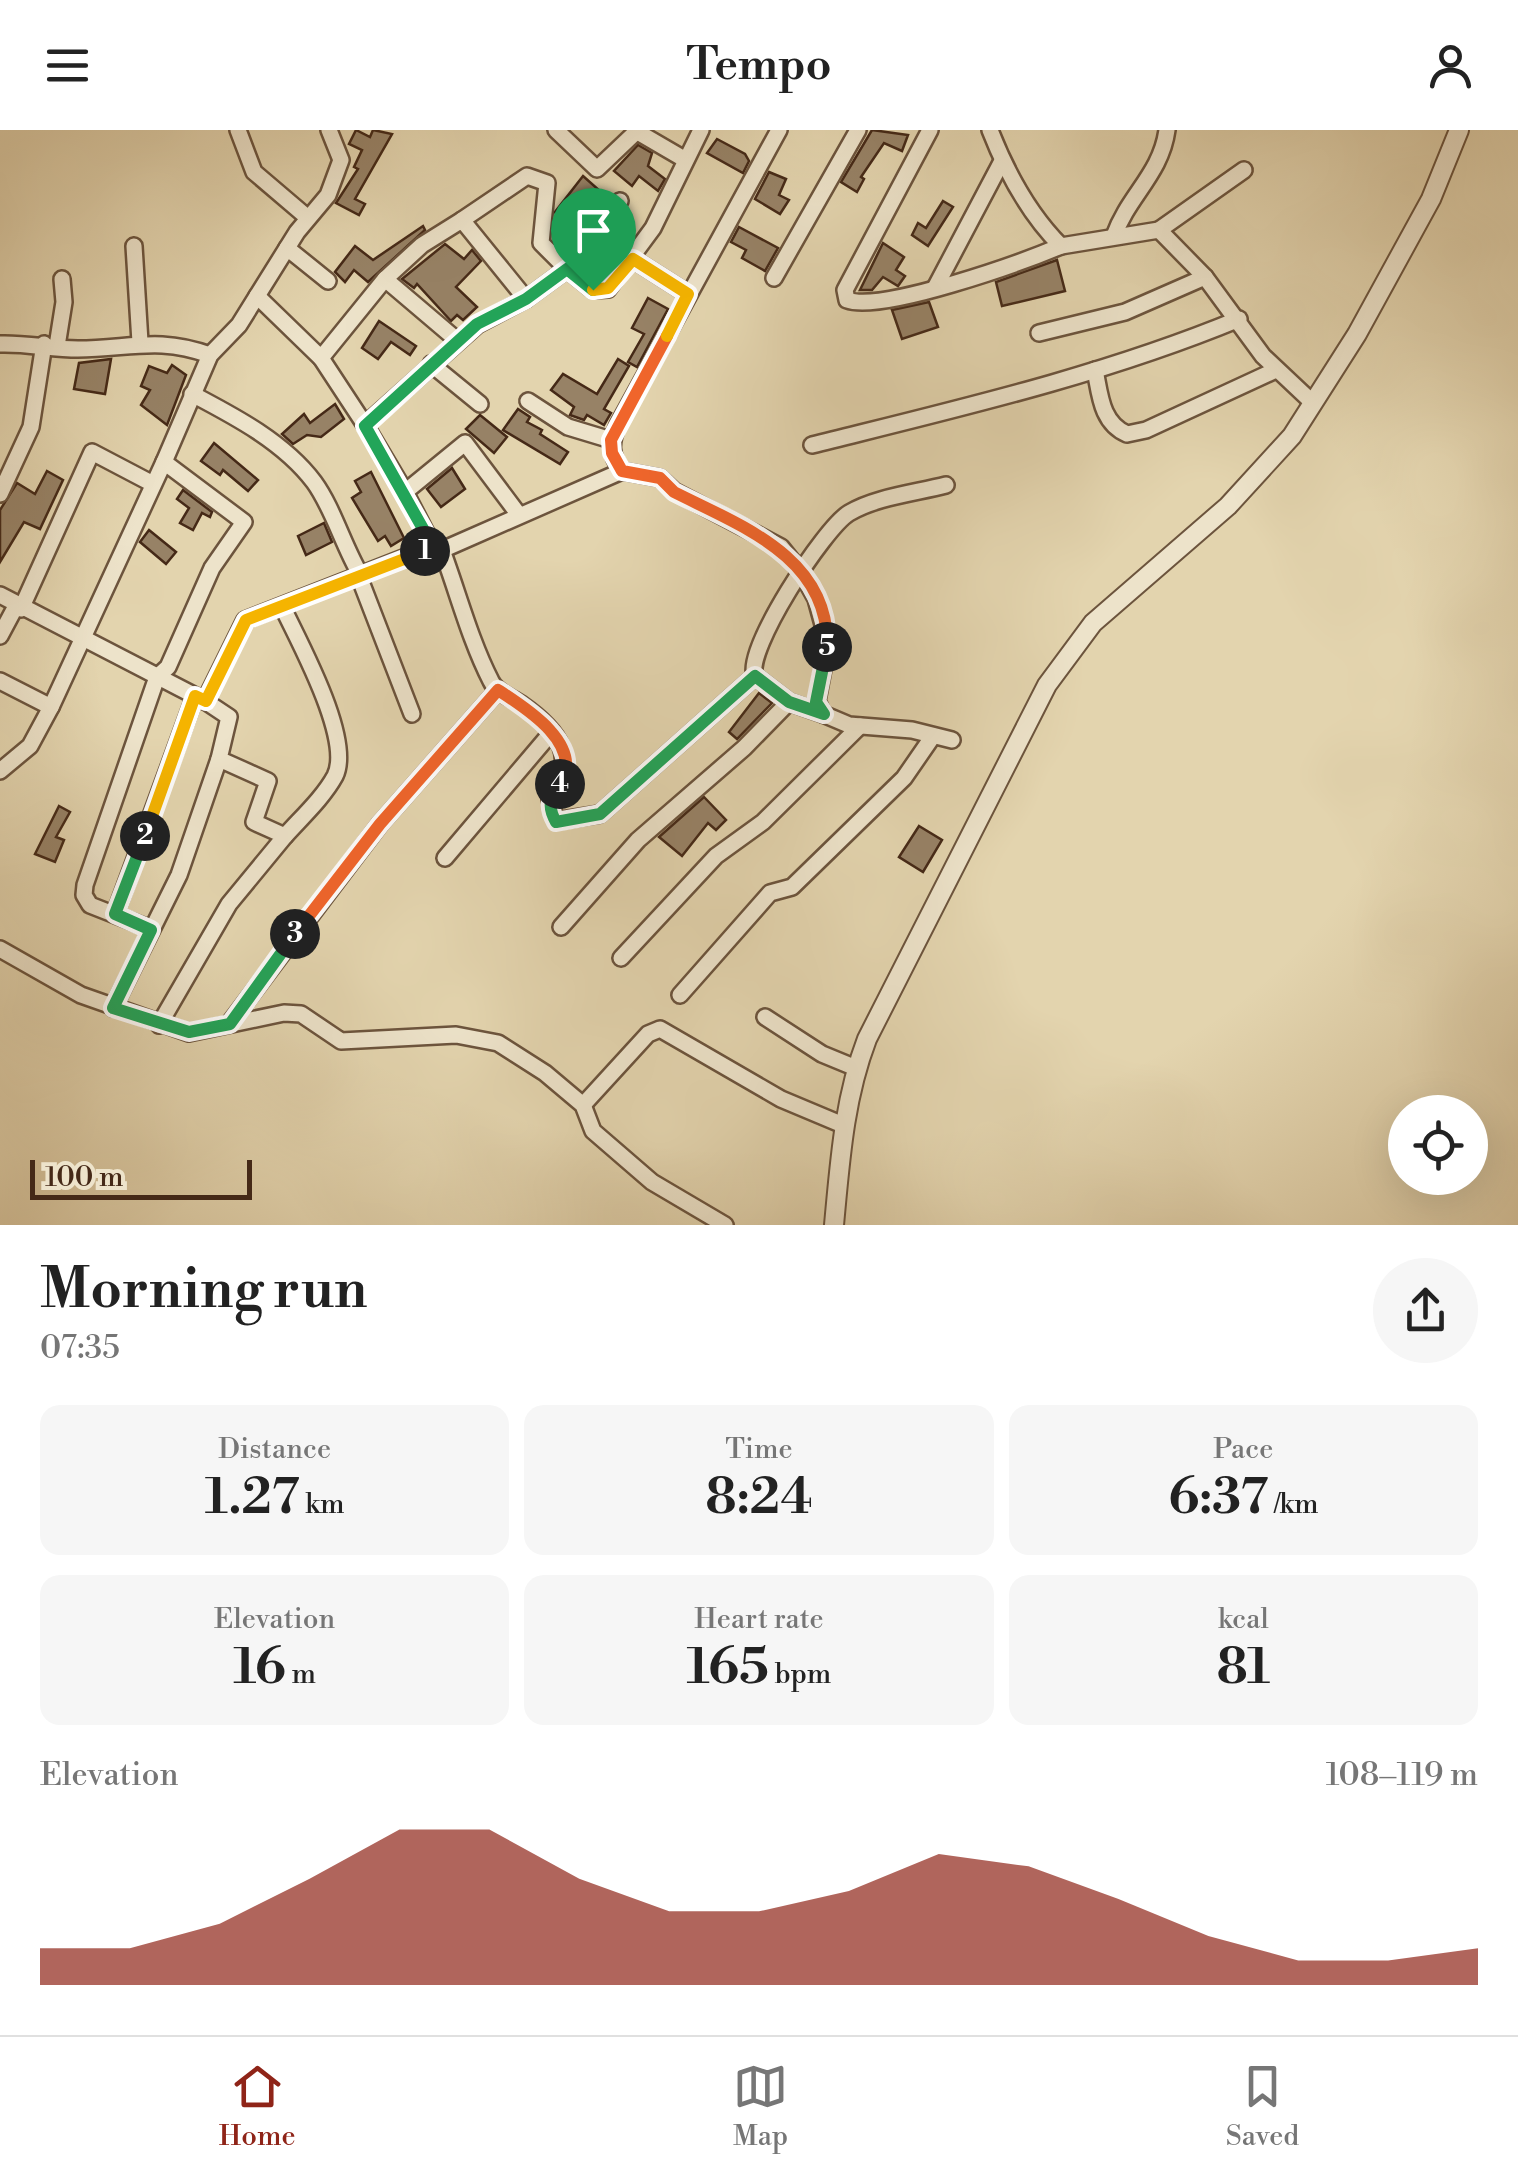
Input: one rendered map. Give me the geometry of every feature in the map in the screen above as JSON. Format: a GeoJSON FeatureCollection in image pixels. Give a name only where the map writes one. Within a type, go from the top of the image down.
{"type":"FeatureCollection","features":[{"type":"Feature","properties":{"kind":"street"},"geometry":{"type":"LineString","coordinates":[[238,130],[254,172],[308,218]]}},
{"type":"Feature","properties":{"kind":"street"},"geometry":{"type":"LineString","coordinates":[[0,771],[30,746],[84,642],[210,355],[239,324],[286,248],[328,195],[341,160],[329,130]]}},
{"type":"Feature","properties":{"kind":"street"},"geometry":{"type":"LineString","coordinates":[[556,130],[597,169],[637,131],[684,159]]}},
{"type":"Feature","properties":{"kind":"street"},"geometry":{"type":"LineString","coordinates":[[321,358],[386,279],[422,245],[527,176],[547,183],[541,243],[567,269],[599,291],[608,288],[653,228],[701,130]]}},
{"type":"Feature","properties":{"kind":"street"},"geometry":{"type":"LineString","coordinates":[[622,471],[612,453],[611,440],[780,130]]}},
{"type":"Feature","properties":{"kind":"street"},"geometry":{"type":"LineString","coordinates":[[774,278],[858,130]]}},
{"type":"Feature","properties":{"kind":"street"},"geometry":{"type":"LineString","coordinates":[[930,130],[845,296],[858,304],[934,288],[1061,246],[1158,230],[1244,170]]}},
{"type":"Feature","properties":{"kind":"street"},"geometry":{"type":"LineString","coordinates":[[990,130],[1002,161],[1045,230],[1061,246]]}},
{"type":"Feature","properties":{"kind":"street"},"geometry":{"type":"LineString","coordinates":[[1114,236],[1122,215],[1159,164],[1167,130]]}},
{"type":"Feature","properties":{"kind":"street"},"geometry":{"type":"LineString","coordinates":[[834,1225],[843,1125],[856,1068],[1047,684],[1092,623],[1228,506],[1292,436],[1357,334],[1431,199],[1460,130]]}},
{"type":"Feature","properties":{"kind":"street"},"geometry":{"type":"LineString","coordinates":[[934,288],[1002,161]]}},
{"type":"Feature","properties":{"kind":"street"},"geometry":{"type":"LineString","coordinates":[[365,426],[477,324],[526,299],[567,269],[620,201]]}},
{"type":"Feature","properties":{"kind":"street"},"geometry":{"type":"LineString","coordinates":[[462,220],[526,299]]}},
{"type":"Feature","properties":{"kind":"street"},"geometry":{"type":"LineString","coordinates":[[1158,230],[1205,277],[1276,370],[1313,403]]}},
{"type":"Feature","properties":{"kind":"street"},"geometry":{"type":"LineString","coordinates":[[134,246],[140,342]]}},
{"type":"Feature","properties":{"kind":"street"},"geometry":{"type":"LineString","coordinates":[[286,248],[328,281]]}},
{"type":"Feature","properties":{"kind":"street"},"geometry":{"type":"LineString","coordinates":[[633,259],[688,294]]}},
{"type":"Feature","properties":{"kind":"street"},"geometry":{"type":"LineString","coordinates":[[1039,333],[1125,312],[1205,277]]}},
{"type":"Feature","properties":{"kind":"street"},"geometry":{"type":"LineString","coordinates":[[0,494],[31,427],[64,302],[62,279]]}},
{"type":"Feature","properties":{"kind":"street"},"geometry":{"type":"LineString","coordinates":[[386,279],[458,341]]}},
{"type":"Feature","properties":{"kind":"street"},"geometry":{"type":"LineString","coordinates":[[257,296],[321,358],[365,426],[439,550],[498,690],[551,733],[566,760],[566,775],[550,799],[549,810],[556,822],[600,814],[755,676]]}},
{"type":"Feature","properties":{"kind":"street"},"geometry":{"type":"LineString","coordinates":[[812,445],[1006,398],[1175,346],[1238,319]]}},
{"type":"Feature","properties":{"kind":"street"},"geometry":{"type":"LineString","coordinates":[[0,344],[78,350],[140,342],[181,344],[210,355]]}},
{"type":"Feature","properties":{"kind":"street"},"geometry":{"type":"LineString","coordinates":[[431,364],[480,404]]}},
{"type":"Feature","properties":{"kind":"street"},"geometry":{"type":"LineString","coordinates":[[1094,370],[1104,412],[1110,423],[1127,434],[1146,430],[1276,370]]}},
{"type":"Feature","properties":{"kind":"street"},"geometry":{"type":"LineString","coordinates":[[192,394],[237,418],[294,460],[316,484],[359,574],[412,714]]}},
{"type":"Feature","properties":{"kind":"street"},"geometry":{"type":"LineString","coordinates":[[528,401],[568,427],[611,440]]}},
{"type":"Feature","properties":{"kind":"street"},"geometry":{"type":"LineString","coordinates":[[405,492],[465,443],[519,515]]}},
{"type":"Feature","properties":{"kind":"street"},"geometry":{"type":"LineString","coordinates":[[0,636],[18,608],[92,452],[153,484]]}},
{"type":"Feature","properties":{"kind":"street"},"geometry":{"type":"LineString","coordinates":[[151,930],[90,906],[84,898],[86,885],[157,678],[168,666],[212,568],[244,522],[164,462]]}},
{"type":"Feature","properties":{"kind":"street"},"geometry":{"type":"LineString","coordinates":[[115,914],[200,698],[246,620],[359,574],[439,550],[622,471],[660,478],[674,492],[781,547],[816,599],[828,643],[816,702],[824,714]]}},
{"type":"Feature","properties":{"kind":"street"},"geometry":{"type":"LineString","coordinates":[[946,486],[862,506],[835,523],[801,572],[753,657],[755,676],[789,702],[860,726],[952,740]]}},
{"type":"Feature","properties":{"kind":"street"},"geometry":{"type":"LineString","coordinates":[[0,596],[200,698],[229,717],[219,759],[179,875],[113,1008]]}},
{"type":"Feature","properties":{"kind":"street"},"geometry":{"type":"LineString","coordinates":[[160,1025],[230,904],[336,774],[340,754],[320,686],[283,608]]}},
{"type":"Feature","properties":{"kind":"street"},"geometry":{"type":"LineString","coordinates":[[0,681],[51,707]]}},
{"type":"Feature","properties":{"kind":"street"},"geometry":{"type":"LineString","coordinates":[[230,1024],[380,824],[498,690]]}},
{"type":"Feature","properties":{"kind":"street"},"geometry":{"type":"LineString","coordinates":[[561,927],[638,840],[744,748],[789,702]]}},
{"type":"Feature","properties":{"kind":"street"},"geometry":{"type":"LineString","coordinates":[[621,958],[716,856],[763,822],[860,726]]}},
{"type":"Feature","properties":{"kind":"street"},"geometry":{"type":"LineString","coordinates":[[445,858],[551,733]]}},
{"type":"Feature","properties":{"kind":"street"},"geometry":{"type":"LineString","coordinates":[[680,995],[770,893],[792,887],[904,778],[933,736]]}},
{"type":"Feature","properties":{"kind":"street"},"geometry":{"type":"LineString","coordinates":[[219,759],[268,781],[254,822],[284,836]]}},
{"type":"Feature","properties":{"kind":"street"},"geometry":{"type":"LineString","coordinates":[[0,949],[62,986],[113,1008],[189,1032],[284,1013],[301,1014],[341,1041],[359,1044],[480,1037],[532,1064],[583,1105],[592,1131],[652,1182],[725,1225]]}},
{"type":"Feature","properties":{"kind":"street"},"geometry":{"type":"LineString","coordinates":[[765,1018],[822,1054],[856,1068]]}},
{"type":"Feature","properties":{"kind":"street"},"geometry":{"type":"LineString","coordinates":[[583,1105],[648,1034],[660,1030],[781,1098],[843,1125]]}},
{"type":"Feature","properties":{"kind":"building"},"geometry":{"type":"Polygon","coordinates":[[[356,130],[370,137],[373,130],[392,134],[355,199],[365,204],[359,215],[336,203],[358,169],[354,167],[362,150],[349,144],[356,130]]]}},
{"type":"Feature","properties":{"kind":"building"},"geometry":{"type":"Polygon","coordinates":[[[872,130],[908,135],[902,151],[884,143],[861,177],[864,179],[857,192],[841,182],[872,130]]]}},
{"type":"Feature","properties":{"kind":"building"},"geometry":{"type":"Polygon","coordinates":[[[717,139],[745,154],[749,161],[743,173],[707,153],[717,139]]]}},
{"type":"Feature","properties":{"kind":"building"},"geometry":{"type":"Polygon","coordinates":[[[638,145],[652,153],[648,166],[665,179],[658,191],[639,176],[632,186],[614,171],[638,145]]]}},
{"type":"Feature","properties":{"kind":"building"},"geometry":{"type":"Polygon","coordinates":[[[769,172],[786,179],[779,195],[789,200],[780,214],[755,199],[769,172]]]}},
{"type":"Feature","properties":{"kind":"building"},"geometry":{"type":"Polygon","coordinates":[[[583,176],[600,191],[589,203],[584,199],[560,223],[555,212],[583,176]]]}},
{"type":"Feature","properties":{"kind":"building"},"geometry":{"type":"Polygon","coordinates":[[[943,201],[953,207],[928,246],[912,235],[918,223],[926,228],[943,201]]]}},
{"type":"Feature","properties":{"kind":"building"},"geometry":{"type":"Polygon","coordinates":[[[423,226],[425,230],[368,282],[354,270],[345,282],[335,272],[355,246],[373,260],[423,226]]]}},
{"type":"Feature","properties":{"kind":"building"},"geometry":{"type":"Polygon","coordinates":[[[739,227],[778,248],[765,271],[742,258],[746,250],[731,242],[739,227]]]}},
{"type":"Feature","properties":{"kind":"building"},"geometry":{"type":"Polygon","coordinates":[[[883,243],[904,257],[896,270],[905,276],[898,286],[883,277],[872,290],[860,290],[883,243]]]}},
{"type":"Feature","properties":{"kind":"building"},"geometry":{"type":"Polygon","coordinates":[[[445,244],[464,259],[472,250],[481,261],[456,287],[477,307],[463,320],[457,315],[451,321],[417,284],[414,288],[402,279],[445,244]]]}},
{"type":"Feature","properties":{"kind":"building"},"geometry":{"type":"Polygon","coordinates":[[[1057,260],[1065,291],[1002,306],[996,282],[1057,260]]]}},
{"type":"Feature","properties":{"kind":"building"},"geometry":{"type":"Polygon","coordinates":[[[648,298],[668,309],[637,367],[628,362],[644,334],[632,328],[648,298]]]}},
{"type":"Feature","properties":{"kind":"building"},"geometry":{"type":"Polygon","coordinates":[[[929,302],[938,327],[902,339],[892,310],[929,302]]]}},
{"type":"Feature","properties":{"kind":"building"},"geometry":{"type":"Polygon","coordinates":[[[379,321],[416,346],[410,355],[391,342],[378,359],[362,348],[379,321]]]}},
{"type":"Feature","properties":{"kind":"building"},"geometry":{"type":"Polygon","coordinates":[[[111,359],[105,394],[74,389],[79,363],[111,359]]]}},
{"type":"Feature","properties":{"kind":"building"},"geometry":{"type":"Polygon","coordinates":[[[618,359],[629,366],[604,409],[611,413],[604,425],[587,415],[584,420],[570,415],[574,407],[551,390],[563,374],[597,394],[618,359]]]}},
{"type":"Feature","properties":{"kind":"building"},"geometry":{"type":"Polygon","coordinates":[[[172,365],[186,375],[167,425],[141,405],[150,390],[141,386],[149,366],[167,373],[172,365]]]}},
{"type":"Feature","properties":{"kind":"building"},"geometry":{"type":"Polygon","coordinates":[[[335,404],[344,419],[321,437],[307,435],[293,444],[282,434],[304,414],[310,423],[335,404]]]}},
{"type":"Feature","properties":{"kind":"building"},"geometry":{"type":"Polygon","coordinates":[[[518,409],[530,417],[527,422],[542,430],[540,434],[568,452],[560,464],[503,430],[518,409]]]}},
{"type":"Feature","properties":{"kind":"building"},"geometry":{"type":"Polygon","coordinates":[[[480,415],[507,437],[494,453],[466,429],[480,415]]]}},
{"type":"Feature","properties":{"kind":"building"},"geometry":{"type":"Polygon","coordinates":[[[214,443],[258,480],[248,491],[223,470],[220,475],[201,461],[214,443]]]}},
{"type":"Feature","properties":{"kind":"building"},"geometry":{"type":"Polygon","coordinates":[[[452,468],[465,489],[441,507],[427,489],[452,468]]]}},
{"type":"Feature","properties":{"kind":"building"},"geometry":{"type":"Polygon","coordinates":[[[47,471],[63,480],[40,529],[24,522],[0,562],[0,510],[17,483],[35,494],[47,471]]]}},
{"type":"Feature","properties":{"kind":"building"},"geometry":{"type":"Polygon","coordinates":[[[371,472],[404,538],[391,546],[385,536],[378,541],[352,498],[361,492],[355,481],[371,472]]]}},
{"type":"Feature","properties":{"kind":"building"},"geometry":{"type":"Polygon","coordinates":[[[183,490],[212,512],[210,517],[202,513],[193,530],[180,523],[189,508],[177,499],[183,490]]]}},
{"type":"Feature","properties":{"kind":"building"},"geometry":{"type":"Polygon","coordinates":[[[324,523],[332,542],[306,555],[298,536],[324,523]]]}},
{"type":"Feature","properties":{"kind":"building"},"geometry":{"type":"Polygon","coordinates":[[[149,530],[176,552],[166,564],[140,542],[149,530]]]}},
{"type":"Feature","properties":{"kind":"building"},"geometry":{"type":"Polygon","coordinates":[[[759,693],[772,703],[737,739],[729,732],[759,693]]]}},
{"type":"Feature","properties":{"kind":"building"},"geometry":{"type":"Polygon","coordinates":[[[704,797],[726,820],[716,830],[708,823],[682,856],[659,837],[704,797]]]}},
{"type":"Feature","properties":{"kind":"building"},"geometry":{"type":"Polygon","coordinates":[[[59,806],[70,812],[56,837],[64,840],[55,862],[35,854],[59,806]]]}},
{"type":"Feature","properties":{"kind":"building"},"geometry":{"type":"Polygon","coordinates":[[[919,826],[942,840],[923,872],[899,857],[919,826]]]}},
{"type":"Feature","properties":{"kind":"route"},"geometry":{"type":"LineString","coordinates":[[633,259],[688,294],[618,425],[611,440],[612,453],[622,471],[660,478],[674,492],[781,547],[816,599],[824,625],[828,643],[816,702],[824,714],[789,702],[755,676],[600,814],[556,822],[549,810],[550,799],[566,775],[566,760],[558,739],[525,708],[498,690],[380,824],[230,1024],[189,1032],[113,1008],[151,930],[115,914],[195,696],[206,701],[246,620],[362,572],[421,551],[435,550],[365,426],[384,413],[477,324],[526,299],[567,269],[593,290],[608,288],[633,259]]}}]}
